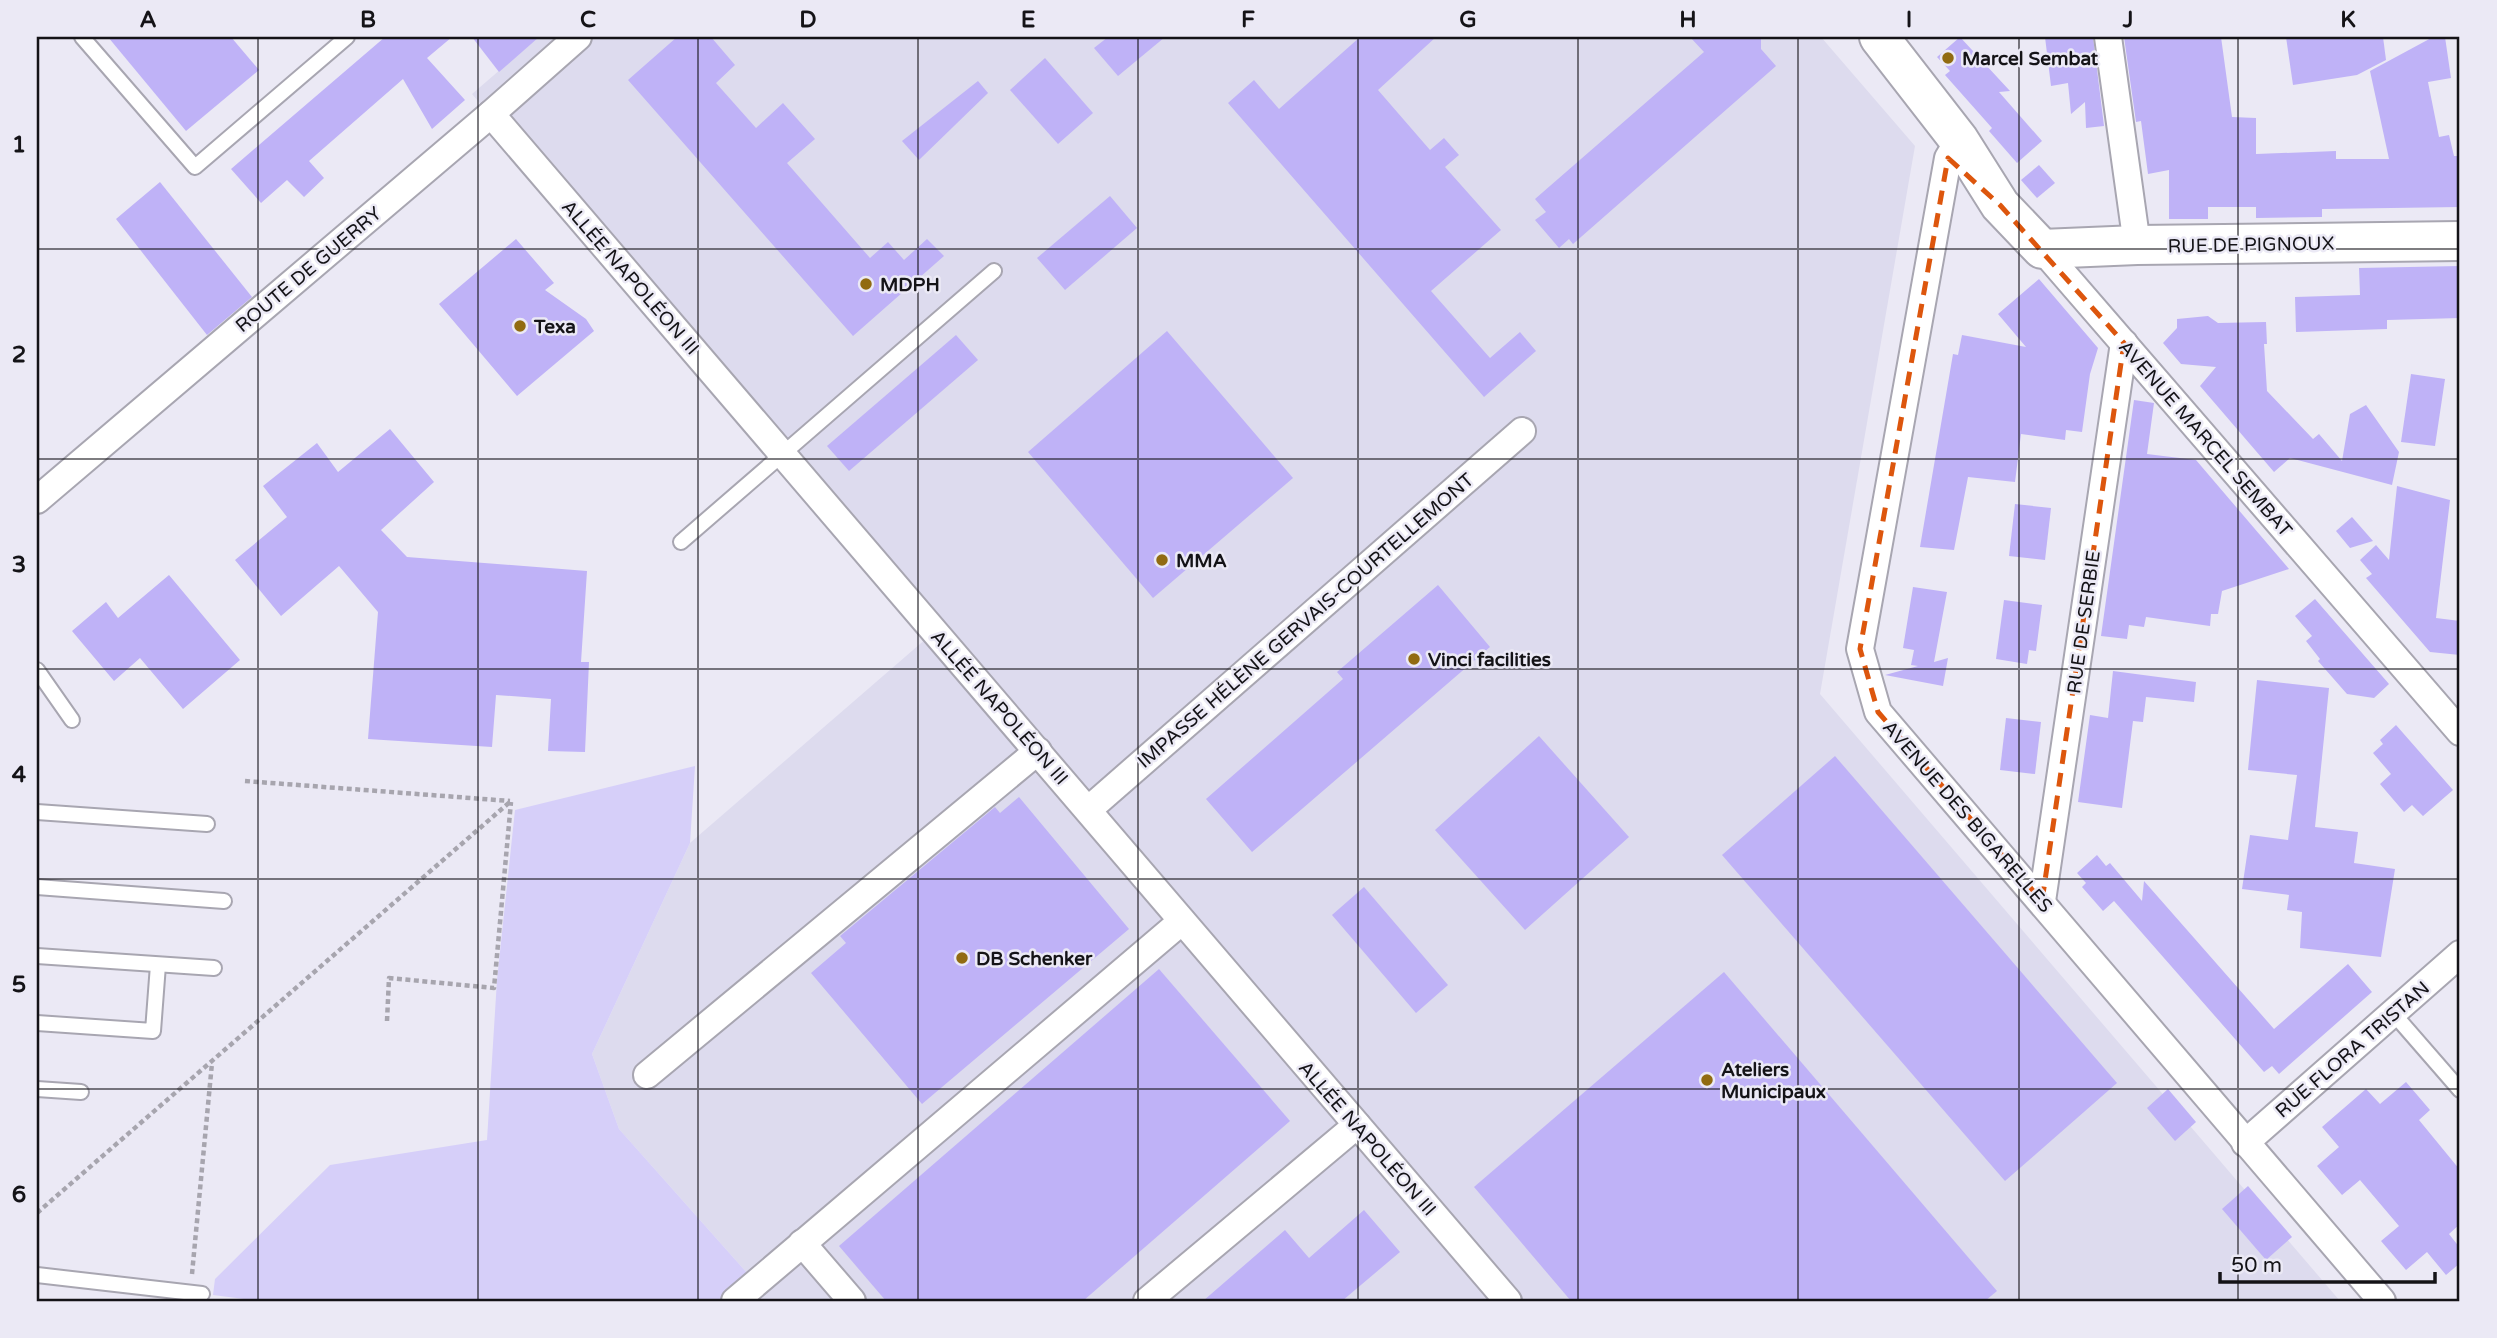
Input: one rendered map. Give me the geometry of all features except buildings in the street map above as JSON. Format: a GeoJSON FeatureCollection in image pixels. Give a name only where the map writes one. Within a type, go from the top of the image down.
{"type":"FeatureCollection","features":[{"type":"Feature","properties":{"kind":"main road"},"geometry":{"type":"LineString","coordinates":[[1852,37],[1953,149]]}},
{"type":"Feature","properties":{"kind":"main road"},"geometry":{"type":"LineString","coordinates":[[1879,37],[1953,149]]}},
{"type":"Feature","properties":{"kind":"main road","name":"AVENUE MARCEL SEMBAT"},"geometry":{"type":"LineString","coordinates":[[1953,149],[2000,205],[2042,249]]}},
{"type":"Feature","properties":{"kind":"main road","name":"RUE DE PIGNOUX"},"geometry":{"type":"LineString","coordinates":[[2042,249],[2137,245],[2460,241]]}},
{"type":"Feature","properties":{"kind":"street","name":"ROUTE DE GUERRY"},"geometry":{"type":"LineString","coordinates":[[37,500],[578,37]]}},
{"type":"Feature","properties":{"kind":"street"},"geometry":{"type":"LineString","coordinates":[[2108,37],[2137,245]]}},
{"type":"Feature","properties":{"kind":"street","name":"ALLÉE NAPOLÉON III"},"geometry":{"type":"LineString","coordinates":[[491,114],[1508,1301]]}},
{"type":"Feature","properties":{"kind":"street","name":"AVENUE DES BIGARELLES"},"geometry":{"type":"LineString","coordinates":[[1953,149],[1860,649],[1878,712],[2382,1301]]}},
{"type":"Feature","properties":{"kind":"street","name":"AVENUE MARCEL SEMBAT"},"geometry":{"type":"LineString","coordinates":[[2042,249],[2460,732]]}},
{"type":"Feature","properties":{"kind":"street","name":"RUE DE SERBIE"},"geometry":{"type":"LineString","coordinates":[[2042,901],[2124,343]]}},
{"type":"Feature","properties":{"kind":"street","name":"IMPASSE HÉLÈNE GERVAIS-COURTELLEMONT"},"geometry":{"type":"LineString","coordinates":[[1088,810],[1522,431]]}},
{"type":"Feature","properties":{"kind":"street"},"geometry":{"type":"LineString","coordinates":[[647,1075],[1038,751]]}},
{"type":"Feature","properties":{"kind":"street"},"geometry":{"type":"LineString","coordinates":[[735,1301],[1182,921]]}},
{"type":"Feature","properties":{"kind":"street","name":"RUE FLORA TRISTAN"},"geometry":{"type":"LineString","coordinates":[[2245,1143],[2460,954]]}},
{"type":"Feature","properties":{"kind":"street"},"geometry":{"type":"LineString","coordinates":[[1147,1301],[1357,1125]]}},
{"type":"Feature","properties":{"kind":"street"},"geometry":{"type":"LineString","coordinates":[[802,1243],[852,1301]]}},
{"type":"Feature","properties":{"kind":"lane"},"geometry":{"type":"LineString","coordinates":[[82,37],[195,167],[347,37]]}},
{"type":"Feature","properties":{"kind":"lane"},"geometry":{"type":"LineString","coordinates":[[681,542],[994,271]]}},
{"type":"Feature","properties":{"kind":"lane"},"geometry":{"type":"LineString","coordinates":[[37,670],[72,720]]}},
{"type":"Feature","properties":{"kind":"lane"},"geometry":{"type":"LineString","coordinates":[[37,812],[207,824]]}},
{"type":"Feature","properties":{"kind":"lane"},"geometry":{"type":"LineString","coordinates":[[37,887],[224,901]]}},
{"type":"Feature","properties":{"kind":"lane"},"geometry":{"type":"LineString","coordinates":[[37,956],[214,968]]}},
{"type":"Feature","properties":{"kind":"lane"},"geometry":{"type":"LineString","coordinates":[[37,1023],[153,1031],[158,965]]}},
{"type":"Feature","properties":{"kind":"lane"},"geometry":{"type":"LineString","coordinates":[[2393,1013],[2460,1090]]}},
{"type":"Feature","properties":{"kind":"lane"},"geometry":{"type":"LineString","coordinates":[[37,1089],[81,1092]]}},
{"type":"Feature","properties":{"kind":"lane"},"geometry":{"type":"LineString","coordinates":[[37,1275],[197,1293]]}},
{"type":"Feature","properties":{"kind":"path"},"geometry":{"type":"LineString","coordinates":[[245,781],[511,801]]}},
{"type":"Feature","properties":{"kind":"path"},"geometry":{"type":"LineString","coordinates":[[387,1021],[389,978],[494,988],[511,801]]}},
{"type":"Feature","properties":{"kind":"path"},"geometry":{"type":"LineString","coordinates":[[37,1213],[511,801]]}},
{"type":"Feature","properties":{"kind":"path"},"geometry":{"type":"LineString","coordinates":[[197,1293],[212,1062]]}},
{"type":"Feature","properties":{"kind":"highlighted area"},"geometry":{"type":"Polygon","coordinates":[[[1948,158],[2000,205],[2124,343],[2042,901],[1878,712],[1860,649],[1948,158]]]}},
{"type":"Feature","properties":{"kind":"shaded area"},"geometry":{"type":"Polygon","coordinates":[[[538,37],[1821,37],[1915,146],[1820,694],[2340,1301],[735,1301],[756,1283],[619,1129],[592,1054],[690,843],[935,631],[472,94],[538,37]]]}},
{"type":"Feature","properties":{"kind":"shaded area"},"geometry":{"type":"Polygon","coordinates":[[[695,766],[690,843],[592,1054],[619,1129],[756,1283],[735,1301],[260,1301],[213,1295],[215,1279],[330,1165],[487,1140],[497,980],[515,810],[695,766]]]}},
{"type":"Feature","properties":{"kind":"place","name":"Marcel Sembat"},"geometry":{"type":"Point","coordinates":[1948,58]}},
{"type":"Feature","properties":{"kind":"place","name":"MDPH"},"geometry":{"type":"Point","coordinates":[866,284]}},
{"type":"Feature","properties":{"kind":"place","name":"Texa"},"geometry":{"type":"Point","coordinates":[520,326]}},
{"type":"Feature","properties":{"kind":"place","name":"MMA"},"geometry":{"type":"Point","coordinates":[1162,560]}},
{"type":"Feature","properties":{"kind":"place","name":"Vinci facilities"},"geometry":{"type":"Point","coordinates":[1414,659]}},
{"type":"Feature","properties":{"kind":"place","name":"DB Schenker"},"geometry":{"type":"Point","coordinates":[962,958]}},
{"type":"Feature","properties":{"kind":"place","name":"Ateliers Municipaux"},"geometry":{"type":"Point","coordinates":[1707,1080]}}]}
